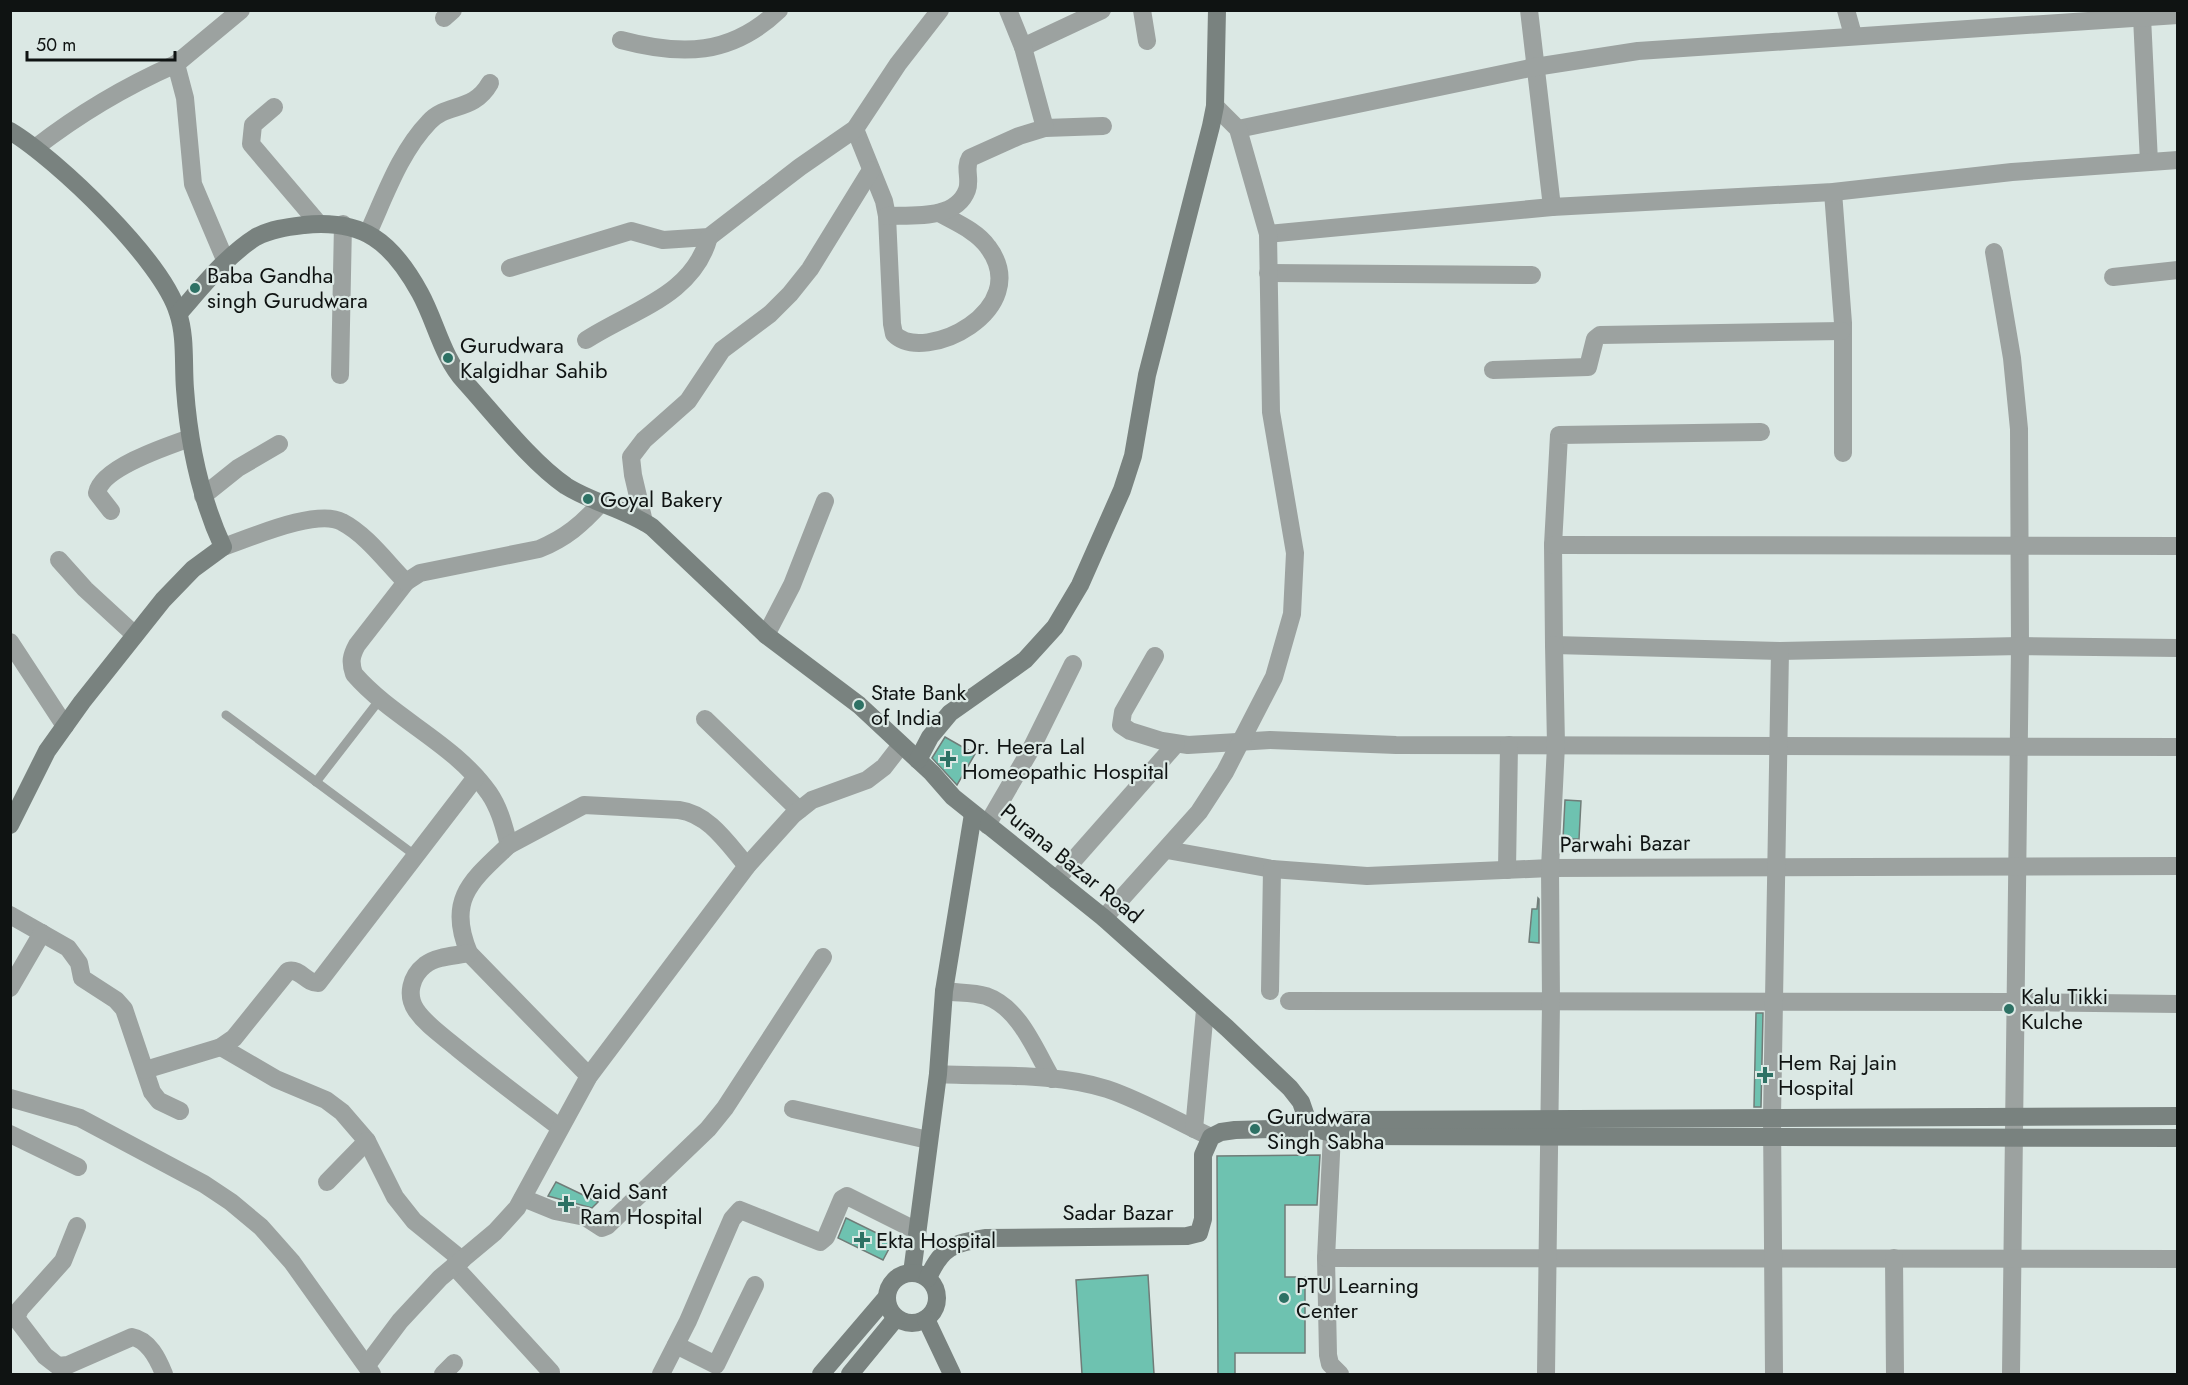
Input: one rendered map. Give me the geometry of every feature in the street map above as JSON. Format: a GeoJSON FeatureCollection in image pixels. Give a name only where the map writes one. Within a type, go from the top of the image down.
{"type":"FeatureCollection","features":[{"type":"Feature","properties":{"kind":"street"},"geometry":{"type":"LineString","coordinates":[[35,148],[99,102],[130,84],[176,64],[242,10]]}},
{"type":"Feature","properties":{"kind":"street"},"geometry":{"type":"LineString","coordinates":[[621,40],[660,50],[727,44],[779,10]]}},
{"type":"Feature","properties":{"kind":"street"},"geometry":{"type":"LineString","coordinates":[[586,340],[608,326],[648,307],[676,288],[699,262],[709,237],[855,129],[898,64],[940,10]]}},
{"type":"Feature","properties":{"kind":"street"},"geometry":{"type":"LineString","coordinates":[[1008,10],[1023,47],[1045,128]]}},
{"type":"Feature","properties":{"kind":"street"},"geometry":{"type":"LineString","coordinates":[[1023,47],[1102,10]]}},
{"type":"Feature","properties":{"kind":"street"},"geometry":{"type":"LineString","coordinates":[[1142,10],[1147,41]]}},
{"type":"Feature","properties":{"kind":"street"},"geometry":{"type":"LineString","coordinates":[[918,760],[930,737],[950,712],[974,694],[1000,679],[1033,652],[1055,627],[1080,585],[1122,490],[1133,456],[1147,375],[1215,106],[1216,10]]}},
{"type":"Feature","properties":{"kind":"street"},"geometry":{"type":"LineString","coordinates":[[1529,10],[1552,207]]}},
{"type":"Feature","properties":{"kind":"street"},"geometry":{"type":"LineString","coordinates":[[1846,10],[1853,35]]}},
{"type":"Feature","properties":{"kind":"street"},"geometry":{"type":"LineString","coordinates":[[1238,129],[1535,67],[1638,51],[2068,16],[2178,15]]}},
{"type":"Feature","properties":{"kind":"street"},"geometry":{"type":"LineString","coordinates":[[2142,17],[2149,162]]}},
{"type":"Feature","properties":{"kind":"street"},"geometry":{"type":"LineString","coordinates":[[176,64],[184,98],[193,184],[226,262]]}},
{"type":"Feature","properties":{"kind":"street"},"geometry":{"type":"LineString","coordinates":[[368,233],[405,155],[430,120],[449,110],[469,104],[490,83]]}},
{"type":"Feature","properties":{"kind":"street"},"geometry":{"type":"LineString","coordinates":[[1104,918],[1199,812],[1242,741],[1274,677],[1292,614],[1295,553],[1271,412],[1268,234],[1238,129],[1215,106]]}},
{"type":"Feature","properties":{"kind":"street"},"geometry":{"type":"LineString","coordinates":[[274,107],[253,125],[251,144],[319,224]]}},
{"type":"Feature","properties":{"kind":"street"},"geometry":{"type":"LineString","coordinates":[[887,216],[939,213],[954,206],[968,188],[967,165],[970,158],[1019,136],[1045,128],[1103,126]]}},
{"type":"Feature","properties":{"kind":"street"},"geometry":{"type":"LineString","coordinates":[[855,129],[872,170],[887,216],[894,334],[907,343],[950,336],[979,320],[991,309],[999,288],[998,271],[987,245],[977,236],[939,213]]}},
{"type":"Feature","properties":{"kind":"street"},"geometry":{"type":"LineString","coordinates":[[10,131],[35,148],[133,242],[162,280],[179,313],[190,438],[203,496],[223,548]]}},
{"type":"Feature","properties":{"kind":"street"},"geometry":{"type":"LineString","coordinates":[[1268,234],[1552,207],[1833,192],[2012,172],[2178,160]]}},
{"type":"Feature","properties":{"kind":"street"},"geometry":{"type":"LineString","coordinates":[[644,522],[633,475],[632,457],[644,440],[688,401],[722,350],[770,314],[790,294],[810,269],[872,170]]}},
{"type":"Feature","properties":{"kind":"street"},"geometry":{"type":"LineString","coordinates":[[1833,192],[1842,331],[1843,453]]}},
{"type":"Feature","properties":{"kind":"street","name":"Purana Bazar Road"},"geometry":{"type":"LineString","coordinates":[[179,313],[226,262],[258,236],[279,228],[319,224],[343,224],[368,233],[386,247],[406,271],[420,293],[448,358],[463,380],[552,476],[588,499],[644,522],[675,546],[766,635],[859,705],[980,819],[1104,918],[1205,1010],[1290,1089],[1301,1102],[1310,1128]]}},
{"type":"Feature","properties":{"kind":"street"},"geometry":{"type":"LineString","coordinates":[[340,375],[343,224]]}},
{"type":"Feature","properties":{"kind":"street"},"geometry":{"type":"LineString","coordinates":[[510,268],[631,231],[663,240],[709,237]]}},
{"type":"Feature","properties":{"kind":"street"},"geometry":{"type":"LineString","coordinates":[[1994,252],[2012,358],[2019,429],[2020,646],[2012,1374]]}},
{"type":"Feature","properties":{"kind":"street"},"geometry":{"type":"LineString","coordinates":[[2113,277],[2178,270]]}},
{"type":"Feature","properties":{"kind":"street"},"geometry":{"type":"LineString","coordinates":[[1268,273],[1532,275]]}},
{"type":"Feature","properties":{"kind":"street"},"geometry":{"type":"LineString","coordinates":[[1493,370],[1583,369],[1591,363],[1595,339],[1600,335],[1842,331]]}},
{"type":"Feature","properties":{"kind":"street"},"geometry":{"type":"LineString","coordinates":[[1546,1374],[1551,1002],[1550,868],[1556,745],[1553,545],[1557,438],[1561,433],[1761,432]]}},
{"type":"Feature","properties":{"kind":"street"},"geometry":{"type":"LineString","coordinates":[[111,511],[97,493],[101,483],[140,457],[190,438]]}},
{"type":"Feature","properties":{"kind":"street"},"geometry":{"type":"LineString","coordinates":[[203,496],[237,468],[279,444]]}},
{"type":"Feature","properties":{"kind":"street"},"geometry":{"type":"LineString","coordinates":[[766,635],[792,585],[825,501]]}},
{"type":"Feature","properties":{"kind":"street"},"geometry":{"type":"LineString","coordinates":[[509,845],[499,812],[476,777],[354,674],[352,655],[406,582],[420,573],[539,549],[556,542],[579,527],[601,503]]}},
{"type":"Feature","properties":{"kind":"street"},"geometry":{"type":"LineString","coordinates":[[10,825],[48,751],[65,726],[135,635],[193,569],[223,548],[310,519],[326,517],[340,520],[353,528],[406,582]]}},
{"type":"Feature","properties":{"kind":"street"},"geometry":{"type":"LineString","coordinates":[[1553,545],[2178,546]]}},
{"type":"Feature","properties":{"kind":"street"},"geometry":{"type":"LineString","coordinates":[[59,560],[85,589],[135,635]]}},
{"type":"Feature","properties":{"kind":"street"},"geometry":{"type":"LineString","coordinates":[[10,642],[65,726]]}},
{"type":"Feature","properties":{"kind":"street"},"geometry":{"type":"LineString","coordinates":[[1554,645],[1780,651],[2020,646],[2178,648]]}},
{"type":"Feature","properties":{"kind":"street"},"geometry":{"type":"LineString","coordinates":[[1774,1374],[1772,1118],[1780,651]]}},
{"type":"Feature","properties":{"kind":"street"},"geometry":{"type":"LineString","coordinates":[[1155,656],[1123,712],[1121,725],[1130,731],[1176,744],[1242,741],[1509,745],[2178,747]]}},
{"type":"Feature","properties":{"kind":"street"},"geometry":{"type":"LineString","coordinates":[[886,1298],[887,1308],[896,1318],[912,1323],[926,1319],[936,1306],[937,1298],[920,1276],[917,1231],[938,1074],[944,991],[980,819],[1031,749],[1073,664]]}},
{"type":"Feature","properties":{"kind":"street"},"geometry":{"type":"LineString","coordinates":[[705,718],[799,810]]}},
{"type":"Feature","properties":{"kind":"street"},"geometry":{"type":"LineString","coordinates":[[1056,880],[1176,744]]}},
{"type":"Feature","properties":{"kind":"street"},"geometry":{"type":"LineString","coordinates":[[10,1098],[90,1123],[204,1184],[231,1202],[261,1227],[292,1262],[369,1370],[399,1321],[458,1263],[495,1232],[522,1198],[589,1076],[747,866],[799,810],[812,800],[867,780],[884,767],[902,745]]}},
{"type":"Feature","properties":{"kind":"street"},"geometry":{"type":"LineString","coordinates":[[1507,870],[1509,745]]}},
{"type":"Feature","properties":{"kind":"street"},"geometry":{"type":"LineString","coordinates":[[145,1070],[221,1047],[234,1038],[288,971],[297,971],[312,982],[318,983],[476,777]]}},
{"type":"Feature","properties":{"kind":"street"},"geometry":{"type":"LineString","coordinates":[[589,1076],[470,953],[460,923],[460,907],[477,876],[509,845],[584,805],[690,811],[710,825],[747,866]]}},
{"type":"Feature","properties":{"kind":"street","name":"Parwahi Bazar"},"geometry":{"type":"LineString","coordinates":[[1167,850],[1272,869],[1367,876],[1550,868],[1777,865],[2178,866]]}},
{"type":"Feature","properties":{"kind":"street"},"geometry":{"type":"LineString","coordinates":[[1270,991],[1272,869]]}},
{"type":"Feature","properties":{"kind":"street"},"geometry":{"type":"LineString","coordinates":[[10,915],[68,948],[79,963],[82,978],[116,1000],[124,1009],[155,1097],[180,1111]]}},
{"type":"Feature","properties":{"kind":"street"},"geometry":{"type":"LineString","coordinates":[[10,988],[42,933]]}},
{"type":"Feature","properties":{"kind":"street"},"geometry":{"type":"LineString","coordinates":[[470,953],[435,959],[417,973],[411,983],[411,996],[415,1009],[426,1022],[471,1059],[559,1127]]}},
{"type":"Feature","properties":{"kind":"street"},"geometry":{"type":"LineString","coordinates":[[522,1198],[555,1211],[585,1216],[602,1228],[607,1226],[708,1128],[725,1108],[823,957]]}},
{"type":"Feature","properties":{"kind":"street"},"geometry":{"type":"LineString","coordinates":[[944,991],[985,996],[1007,1009],[1020,1024],[1052,1079]]}},
{"type":"Feature","properties":{"kind":"street"},"geometry":{"type":"LineString","coordinates":[[1290,1001],[2178,1004]]}},
{"type":"Feature","properties":{"kind":"street"},"geometry":{"type":"LineString","coordinates":[[1194,1129],[1205,1010]]}},
{"type":"Feature","properties":{"kind":"street"},"geometry":{"type":"LineString","coordinates":[[221,1047],[276,1079],[326,1100],[342,1112],[367,1141],[395,1197],[414,1221],[458,1263],[551,1372]]}},
{"type":"Feature","properties":{"kind":"street"},"geometry":{"type":"LineString","coordinates":[[938,1074],[1052,1079],[1104,1088],[1211,1137],[1221,1131],[1310,1128],[1348,1120],[1772,1137],[2178,1138]]}},
{"type":"Feature","properties":{"kind":"street"},"geometry":{"type":"LineString","coordinates":[[793,1109],[928,1140]]}},
{"type":"Feature","properties":{"kind":"street"},"geometry":{"type":"LineString","coordinates":[[1310,1128],[1332,1134],[1549,1129],[1772,1118],[2178,1116]]}},
{"type":"Feature","properties":{"kind":"street"},"geometry":{"type":"LineString","coordinates":[[10,1134],[78,1167]]}},
{"type":"Feature","properties":{"kind":"street"},"geometry":{"type":"LineString","coordinates":[[1332,1134],[1326,1258],[1328,1355],[1330,1365],[1340,1374]]}},
{"type":"Feature","properties":{"kind":"street","name":"Sadar Bazar"},"geometry":{"type":"LineString","coordinates":[[920,1276],[943,1252],[955,1244],[985,1238],[1186,1236],[1198,1233],[1203,1219],[1203,1155],[1211,1137]]}},
{"type":"Feature","properties":{"kind":"street"},"geometry":{"type":"LineString","coordinates":[[327,1182],[367,1141]]}},
{"type":"Feature","properties":{"kind":"street"},"geometry":{"type":"LineString","coordinates":[[661,1374],[732,1219],[740,1210],[820,1242],[826,1237],[842,1199],[847,1196],[917,1231]]}},
{"type":"Feature","properties":{"kind":"street"},"geometry":{"type":"LineString","coordinates":[[76,1226],[63,1261],[20,1309],[16,1318],[45,1356],[58,1366],[68,1365],[132,1337],[146,1344],[164,1374]]}},
{"type":"Feature","properties":{"kind":"street"},"geometry":{"type":"LineString","coordinates":[[1326,1258],[2178,1259]]}},
{"type":"Feature","properties":{"kind":"street"},"geometry":{"type":"LineString","coordinates":[[1893,1258],[1895,1374]]}},
{"type":"Feature","properties":{"kind":"street"},"geometry":{"type":"LineString","coordinates":[[821,1374],[886,1298],[893,1282],[920,1276]]}},
{"type":"Feature","properties":{"kind":"street"},"geometry":{"type":"LineString","coordinates":[[676,1345],[716,1365],[755,1285]]}},
{"type":"Feature","properties":{"kind":"street"},"geometry":{"type":"LineString","coordinates":[[850,1374],[896,1318]]}},
{"type":"Feature","properties":{"kind":"street"},"geometry":{"type":"LineString","coordinates":[[926,1319],[952,1374]]}},
{"type":"Feature","properties":{"kind":"lane"},"geometry":{"type":"LineString","coordinates":[[316,782],[381,698]]}},
{"type":"Feature","properties":{"kind":"lane"},"geometry":{"type":"LineString","coordinates":[[226,715],[416,856]]}},
{"type":"Feature","properties":{"kind":"building"},"geometry":{"type":"Polygon","coordinates":[[[945,737],[975,754],[957,785],[932,758],[945,737]]]}},
{"type":"Feature","properties":{"kind":"building"},"geometry":{"type":"Polygon","coordinates":[[[1565,800],[1581,801],[1579,839],[1563,839],[1565,800]]]}},
{"type":"Feature","properties":{"kind":"building"},"geometry":{"type":"Polygon","coordinates":[[[1538,898],[1539,943],[1529,942],[1532,909],[1537,909],[1538,898]]]}},
{"type":"Feature","properties":{"kind":"building"},"geometry":{"type":"Polygon","coordinates":[[[1756,1013],[1763,1013],[1761,1107],[1754,1107],[1756,1013]]]}},
{"type":"Feature","properties":{"kind":"building"},"geometry":{"type":"Polygon","coordinates":[[[1320,1155],[1317,1205],[1285,1205],[1285,1277],[1305,1277],[1305,1353],[1235,1353],[1235,1374],[1218,1374],[1217,1156],[1320,1155]]]}},
{"type":"Feature","properties":{"kind":"building"},"geometry":{"type":"Polygon","coordinates":[[[556,1182],[598,1202],[592,1208],[548,1196],[556,1182]]]}},
{"type":"Feature","properties":{"kind":"building"},"geometry":{"type":"Polygon","coordinates":[[[846,1218],[893,1241],[883,1260],[838,1238],[846,1218]]]}},
{"type":"Feature","properties":{"kind":"building"},"geometry":{"type":"Polygon","coordinates":[[[1148,1275],[1154,1374],[1082,1374],[1076,1280],[1148,1275]]]}},
{"type":"Feature","properties":{"kind":"place","name":"Baba Gandha singh Gurudwara"},"geometry":{"type":"Point","coordinates":[195,288]}},
{"type":"Feature","properties":{"kind":"place","name":"Gurudwara Kalgidhar Sahib"},"geometry":{"type":"Point","coordinates":[448,358]}},
{"type":"Feature","properties":{"kind":"place","name":"Goyal Bakery"},"geometry":{"type":"Point","coordinates":[588,499]}},
{"type":"Feature","properties":{"kind":"place","name":"State Bank of India"},"geometry":{"type":"Point","coordinates":[859,705]}},
{"type":"Feature","properties":{"kind":"place","name":"Dr. Heera Lal Homeopathic Hospital"},"geometry":{"type":"Point","coordinates":[948,759]}},
{"type":"Feature","properties":{"kind":"place","name":"Kalu Tikki Kulche"},"geometry":{"type":"Point","coordinates":[2009,1009]}},
{"type":"Feature","properties":{"kind":"place","name":"Hem Raj Jain Hospital"},"geometry":{"type":"Point","coordinates":[1765,1075]}},
{"type":"Feature","properties":{"kind":"place","name":"Gurudwara Singh Sabha"},"geometry":{"type":"Point","coordinates":[1255,1129]}},
{"type":"Feature","properties":{"kind":"place","name":"Vaid Sant Ram Hospital"},"geometry":{"type":"Point","coordinates":[566,1204]}},
{"type":"Feature","properties":{"kind":"place","name":"Ekta Hospital"},"geometry":{"type":"Point","coordinates":[862,1240]}},
{"type":"Feature","properties":{"kind":"place","name":"PTU Learning Center"},"geometry":{"type":"Point","coordinates":[1284,1298]}}]}
